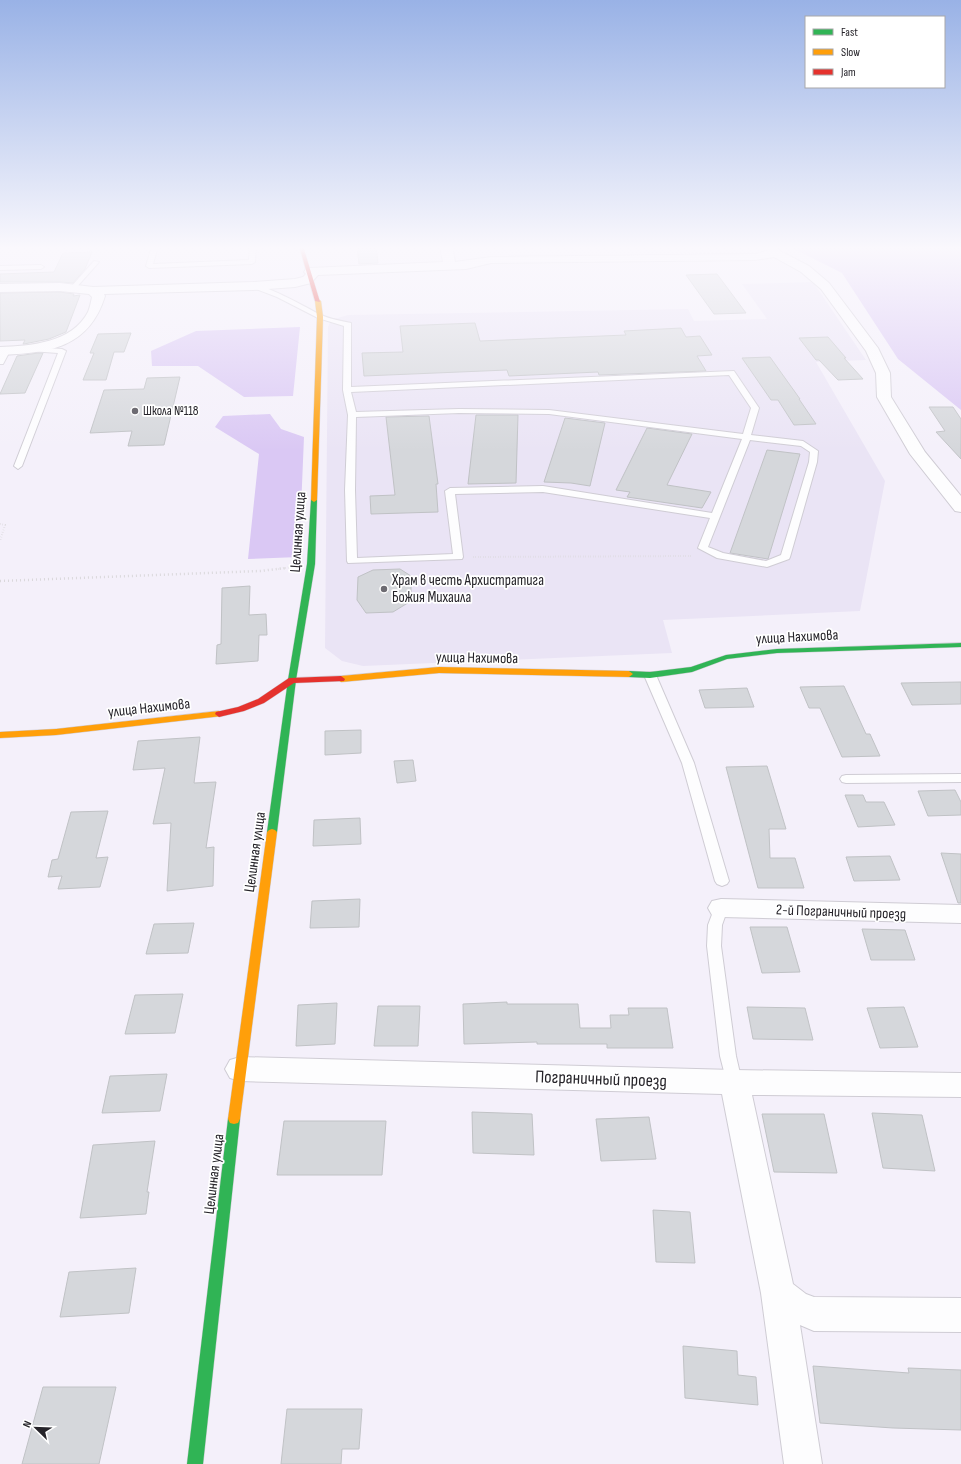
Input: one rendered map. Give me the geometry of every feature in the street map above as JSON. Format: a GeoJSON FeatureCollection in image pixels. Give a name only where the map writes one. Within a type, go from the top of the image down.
{"type":"FeatureCollection","features":[{"type":"Feature","properties":{"kind":"street"},"geometry":{"type":"LineString","coordinates":[[2,354],[52,345],[66,339],[87,324],[94,314]]}},
{"type":"Feature","properties":{"kind":"street"},"geometry":{"type":"LineString","coordinates":[[846,314],[873,351],[883,373],[884,397],[918,454],[961,507]]}},
{"type":"Feature","properties":{"kind":"street","name":"Целинная улица"},"geometry":{"type":"LineString","coordinates":[[195,1464],[240,1069],[292,680],[311,564],[320,317]]}},
{"type":"Feature","properties":{"kind":"street","name":"улица Нахимова"},"geometry":{"type":"LineString","coordinates":[[0,735],[56,732],[212,715],[241,709],[261,701],[292,680],[361,678],[439,670],[650,676],[692,669],[726,657],[777,651],[961,645]]}},
{"type":"Feature","properties":{"kind":"street","name":"2-й Пограничный проезд"},"geometry":{"type":"LineString","coordinates":[[721,908],[961,914]]}},
{"type":"Feature","properties":{"kind":"street","name":"Пограничный проезд"},"geometry":{"type":"LineString","coordinates":[[240,1069],[734,1082],[961,1085]]}},
{"type":"Feature","properties":{"kind":"street"},"geometry":{"type":"LineString","coordinates":[[734,1082],[778,1293],[803,1464]]}},
{"type":"Feature","properties":{"kind":"street"},"geometry":{"type":"LineString","coordinates":[[778,1293],[794,1306],[814,1314],[961,1315]]}},
{"type":"Feature","properties":{"kind":"lane"},"geometry":{"type":"LineString","coordinates":[[315,314],[348,325],[347,390],[352,415],[350,490],[352,561],[458,557],[450,491],[543,489],[714,516]]}},
{"type":"Feature","properties":{"kind":"lane"},"geometry":{"type":"LineString","coordinates":[[18,466],[62,351],[30,349]]}},
{"type":"Feature","properties":{"kind":"lane"},"geometry":{"type":"LineString","coordinates":[[347,390],[731,374],[755,408],[748,436],[714,516],[703,548],[720,556],[767,564],[785,557],[813,462],[814,450],[803,444],[748,436],[549,412],[459,412],[352,415]]}},
{"type":"Feature","properties":{"kind":"lane"},"geometry":{"type":"LineString","coordinates":[[650,676],[688,764],[722,881]]}},
{"type":"Feature","properties":{"kind":"lane"},"geometry":{"type":"LineString","coordinates":[[846,779],[961,778]]}},
{"type":"Feature","properties":{"kind":"lane"},"geometry":{"type":"LineString","coordinates":[[721,908],[715,925],[714,946],[728,1056],[734,1082]]}},
{"type":"Feature","properties":{"kind":"path"},"geometry":{"type":"LineString","coordinates":[[0,524],[5,525],[0,541]]}},
{"type":"Feature","properties":{"kind":"path"},"geometry":{"type":"LineString","coordinates":[[458,557],[720,556]]}},
{"type":"Feature","properties":{"kind":"path"},"geometry":{"type":"LineString","coordinates":[[0,580],[260,571],[311,564]]}},
{"type":"Feature","properties":{"kind":"shaded area"},"geometry":{"type":"Polygon","coordinates":[[[387,314],[691,314],[694,321],[767,319],[764,314],[835,314],[866,360],[816,362],[885,481],[860,611],[663,620],[672,653],[363,666],[342,661],[325,648],[328,327],[331,320],[348,315],[387,314]]]}},
{"type":"Feature","properties":{"kind":"shaded area"},"geometry":{"type":"Polygon","coordinates":[[[869,314],[961,314],[961,410],[898,359],[869,314]]]}},
{"type":"Feature","properties":{"kind":"shaded area"},"geometry":{"type":"Polygon","coordinates":[[[300,327],[293,396],[244,397],[198,366],[152,366],[151,351],[196,331],[300,327]]]}},
{"type":"Feature","properties":{"kind":"shaded area"},"geometry":{"type":"Polygon","coordinates":[[[270,414],[281,429],[304,437],[299,557],[248,559],[259,454],[215,427],[223,416],[270,414]]]}},
{"type":"Feature","properties":{"kind":"building"},"geometry":{"type":"Polygon","coordinates":[[[0,314],[73,314],[66,332],[49,339],[24,344],[25,340],[0,341],[0,314]]]}},
{"type":"Feature","properties":{"kind":"building"},"geometry":{"type":"Polygon","coordinates":[[[475,323],[480,341],[626,335],[624,331],[681,328],[686,337],[700,336],[712,355],[697,356],[706,371],[599,375],[598,372],[509,376],[507,370],[364,376],[362,353],[403,352],[400,326],[475,323]]]}},
{"type":"Feature","properties":{"kind":"building"},"geometry":{"type":"Polygon","coordinates":[[[131,333],[124,352],[114,352],[106,380],[83,380],[94,353],[90,353],[98,334],[131,333]]]}},
{"type":"Feature","properties":{"kind":"building"},"geometry":{"type":"Polygon","coordinates":[[[828,337],[863,379],[838,380],[819,360],[816,360],[799,338],[828,337]]]}},
{"type":"Feature","properties":{"kind":"building"},"geometry":{"type":"Polygon","coordinates":[[[43,353],[25,393],[0,394],[17,356],[43,353]]]}},
{"type":"Feature","properties":{"kind":"building"},"geometry":{"type":"Polygon","coordinates":[[[770,357],[816,424],[794,425],[778,400],[771,400],[742,358],[770,357]]]}},
{"type":"Feature","properties":{"kind":"building","name":"Школа №118"},"geometry":{"type":"Polygon","coordinates":[[[180,377],[164,445],[128,446],[132,431],[90,433],[104,390],[144,389],[147,378],[180,377]]]}},
{"type":"Feature","properties":{"kind":"building"},"geometry":{"type":"Polygon","coordinates":[[[929,407],[953,407],[961,419],[961,459],[936,432],[945,431],[929,407]]]}},
{"type":"Feature","properties":{"kind":"building"},"geometry":{"type":"Polygon","coordinates":[[[476,415],[518,415],[516,483],[468,484],[476,415]]]}},
{"type":"Feature","properties":{"kind":"building"},"geometry":{"type":"Polygon","coordinates":[[[429,416],[438,484],[436,484],[438,512],[371,514],[370,496],[395,495],[386,417],[429,416]]]}},
{"type":"Feature","properties":{"kind":"building"},"geometry":{"type":"Polygon","coordinates":[[[565,418],[605,423],[590,486],[571,483],[544,482],[565,418]]]}},
{"type":"Feature","properties":{"kind":"building"},"geometry":{"type":"Polygon","coordinates":[[[647,428],[692,434],[667,485],[711,492],[702,508],[627,497],[630,492],[616,490],[647,428]]]}},
{"type":"Feature","properties":{"kind":"building"},"geometry":{"type":"Polygon","coordinates":[[[767,450],[800,454],[768,559],[730,553],[767,450]]]}},
{"type":"Feature","properties":{"kind":"building","name":"Храм в честь Архистратига Божия Михаила"},"geometry":{"type":"Polygon","coordinates":[[[400,569],[411,576],[411,601],[393,612],[366,613],[357,600],[358,577],[373,570],[400,569]]]}},
{"type":"Feature","properties":{"kind":"building"},"geometry":{"type":"Polygon","coordinates":[[[250,586],[249,615],[266,614],[267,635],[259,635],[258,661],[216,664],[217,645],[221,644],[222,588],[250,586]]]}},
{"type":"Feature","properties":{"kind":"building"},"geometry":{"type":"Polygon","coordinates":[[[961,682],[961,704],[912,705],[901,683],[961,682]]]}},
{"type":"Feature","properties":{"kind":"building"},"geometry":{"type":"Polygon","coordinates":[[[844,686],[866,734],[870,734],[880,756],[842,757],[820,708],[809,708],[800,687],[844,686]]]}},
{"type":"Feature","properties":{"kind":"building"},"geometry":{"type":"Polygon","coordinates":[[[747,688],[754,707],[705,708],[699,690],[747,688]]]}},
{"type":"Feature","properties":{"kind":"building"},"geometry":{"type":"Polygon","coordinates":[[[361,730],[361,753],[325,755],[325,731],[361,730]]]}},
{"type":"Feature","properties":{"kind":"building"},"geometry":{"type":"Polygon","coordinates":[[[200,737],[194,783],[216,782],[206,848],[214,847],[213,886],[167,891],[171,823],[153,824],[165,768],[133,770],[138,741],[200,737]]]}},
{"type":"Feature","properties":{"kind":"building"},"geometry":{"type":"Polygon","coordinates":[[[413,760],[416,781],[397,783],[394,761],[413,760]]]}},
{"type":"Feature","properties":{"kind":"building"},"geometry":{"type":"Polygon","coordinates":[[[767,766],[786,829],[769,829],[770,858],[795,858],[804,888],[758,888],[726,767],[767,766]]]}},
{"type":"Feature","properties":{"kind":"building"},"geometry":{"type":"Polygon","coordinates":[[[955,790],[961,802],[961,815],[928,816],[918,791],[955,790]]]}},
{"type":"Feature","properties":{"kind":"building"},"geometry":{"type":"Polygon","coordinates":[[[845,795],[863,795],[866,802],[884,802],[895,825],[858,827],[845,795]]]}},
{"type":"Feature","properties":{"kind":"building"},"geometry":{"type":"Polygon","coordinates":[[[108,811],[96,858],[108,857],[100,887],[58,889],[62,876],[48,877],[52,860],[58,859],[71,812],[108,811]]]}},
{"type":"Feature","properties":{"kind":"building"},"geometry":{"type":"Polygon","coordinates":[[[360,818],[361,844],[313,846],[314,820],[360,818]]]}},
{"type":"Feature","properties":{"kind":"building"},"geometry":{"type":"Polygon","coordinates":[[[941,853],[961,854],[961,903],[958,903],[941,853]]]}},
{"type":"Feature","properties":{"kind":"building"},"geometry":{"type":"Polygon","coordinates":[[[890,856],[900,880],[854,881],[846,857],[890,856]]]}},
{"type":"Feature","properties":{"kind":"building"},"geometry":{"type":"Polygon","coordinates":[[[360,899],[359,927],[310,928],[312,901],[360,899]]]}},
{"type":"Feature","properties":{"kind":"building"},"geometry":{"type":"Polygon","coordinates":[[[194,923],[188,953],[146,954],[154,924],[194,923]]]}},
{"type":"Feature","properties":{"kind":"building"},"geometry":{"type":"Polygon","coordinates":[[[750,927],[787,927],[800,972],[762,973],[750,927]]]}},
{"type":"Feature","properties":{"kind":"building"},"geometry":{"type":"Polygon","coordinates":[[[862,929],[905,930],[915,960],[871,960],[862,929]]]}},
{"type":"Feature","properties":{"kind":"building"},"geometry":{"type":"Polygon","coordinates":[[[183,994],[175,1033],[125,1034],[135,995],[183,994]]]}},
{"type":"Feature","properties":{"kind":"building"},"geometry":{"type":"Polygon","coordinates":[[[507,1002],[507,1004],[578,1004],[580,1028],[611,1028],[610,1015],[629,1015],[628,1008],[667,1008],[673,1048],[607,1048],[607,1044],[537,1044],[537,1042],[464,1044],[463,1004],[507,1002]]]}},
{"type":"Feature","properties":{"kind":"building"},"geometry":{"type":"Polygon","coordinates":[[[337,1003],[335,1044],[296,1046],[298,1005],[337,1003]]]}},
{"type":"Feature","properties":{"kind":"building"},"geometry":{"type":"Polygon","coordinates":[[[378,1006],[420,1006],[418,1046],[374,1046],[378,1006]]]}},
{"type":"Feature","properties":{"kind":"building"},"geometry":{"type":"Polygon","coordinates":[[[747,1007],[805,1008],[813,1040],[753,1039],[747,1007]]]}},
{"type":"Feature","properties":{"kind":"building"},"geometry":{"type":"Polygon","coordinates":[[[904,1007],[918,1047],[880,1048],[867,1008],[904,1007]]]}},
{"type":"Feature","properties":{"kind":"building"},"geometry":{"type":"Polygon","coordinates":[[[167,1074],[160,1111],[102,1113],[110,1076],[167,1074]]]}},
{"type":"Feature","properties":{"kind":"building"},"geometry":{"type":"Polygon","coordinates":[[[472,1112],[532,1114],[534,1155],[473,1153],[472,1112]]]}},
{"type":"Feature","properties":{"kind":"building"},"geometry":{"type":"Polygon","coordinates":[[[872,1113],[922,1115],[935,1171],[883,1168],[872,1113]]]}},
{"type":"Feature","properties":{"kind":"building"},"geometry":{"type":"Polygon","coordinates":[[[762,1114],[824,1114],[837,1173],[774,1172],[762,1114]]]}},
{"type":"Feature","properties":{"kind":"building"},"geometry":{"type":"Polygon","coordinates":[[[649,1117],[656,1159],[601,1161],[596,1119],[649,1117]]]}},
{"type":"Feature","properties":{"kind":"building"},"geometry":{"type":"Polygon","coordinates":[[[284,1121],[386,1121],[382,1175],[277,1175],[284,1121]]]}},
{"type":"Feature","properties":{"kind":"building"},"geometry":{"type":"Polygon","coordinates":[[[155,1141],[147,1192],[149,1192],[146,1214],[80,1218],[93,1145],[155,1141]]]}},
{"type":"Feature","properties":{"kind":"building"},"geometry":{"type":"Polygon","coordinates":[[[653,1210],[690,1212],[695,1263],[656,1262],[653,1210]]]}},
{"type":"Feature","properties":{"kind":"building"},"geometry":{"type":"Polygon","coordinates":[[[136,1268],[129,1313],[60,1317],[69,1272],[136,1268]]]}},
{"type":"Feature","properties":{"kind":"building"},"geometry":{"type":"Polygon","coordinates":[[[683,1346],[737,1351],[738,1375],[756,1377],[758,1405],[685,1398],[683,1346]]]}},
{"type":"Feature","properties":{"kind":"building"},"geometry":{"type":"Polygon","coordinates":[[[813,1366],[909,1373],[908,1368],[961,1370],[961,1430],[893,1428],[820,1423],[813,1366]]]}},
{"type":"Feature","properties":{"kind":"building"},"geometry":{"type":"Polygon","coordinates":[[[43,1387],[116,1387],[99,1464],[22,1464],[43,1387]]]}},
{"type":"Feature","properties":{"kind":"building"},"geometry":{"type":"Polygon","coordinates":[[[287,1409],[362,1409],[359,1449],[342,1449],[341,1464],[281,1464],[287,1409]]]}},
{"type":"Feature","properties":{"kind":"traffic: fast"},"geometry":{"type":"LineString","coordinates":[[272,832],[292,680],[311,564],[314,500]]}},
{"type":"Feature","properties":{"kind":"traffic: fast"},"geometry":{"type":"LineString","coordinates":[[629,674],[650,675],[692,669],[726,657],[777,651],[961,645]]}},
{"type":"Feature","properties":{"kind":"traffic: fast"},"geometry":{"type":"LineString","coordinates":[[195,1464],[234,1119]]}},
{"type":"Feature","properties":{"kind":"traffic: slow"},"geometry":{"type":"LineString","coordinates":[[314,500],[320,314]]}},
{"type":"Feature","properties":{"kind":"traffic: slow"},"geometry":{"type":"LineString","coordinates":[[341,679],[439,670],[629,674]]}},
{"type":"Feature","properties":{"kind":"traffic: slow"},"geometry":{"type":"LineString","coordinates":[[0,735],[56,732],[219,714]]}},
{"type":"Feature","properties":{"kind":"traffic: slow"},"geometry":{"type":"LineString","coordinates":[[234,1119],[272,832]]}},
{"type":"Feature","properties":{"kind":"traffic: jam"},"geometry":{"type":"LineString","coordinates":[[219,714],[241,709],[261,701],[292,680],[341,679]]}},
{"type":"Feature","properties":{"kind":"place","name":"Школа №118"},"geometry":{"type":"Point","coordinates":[135,411]}},
{"type":"Feature","properties":{"kind":"place","name":"Храм в честь Архистратига Божия Михаила"},"geometry":{"type":"Point","coordinates":[384,589]}}]}
